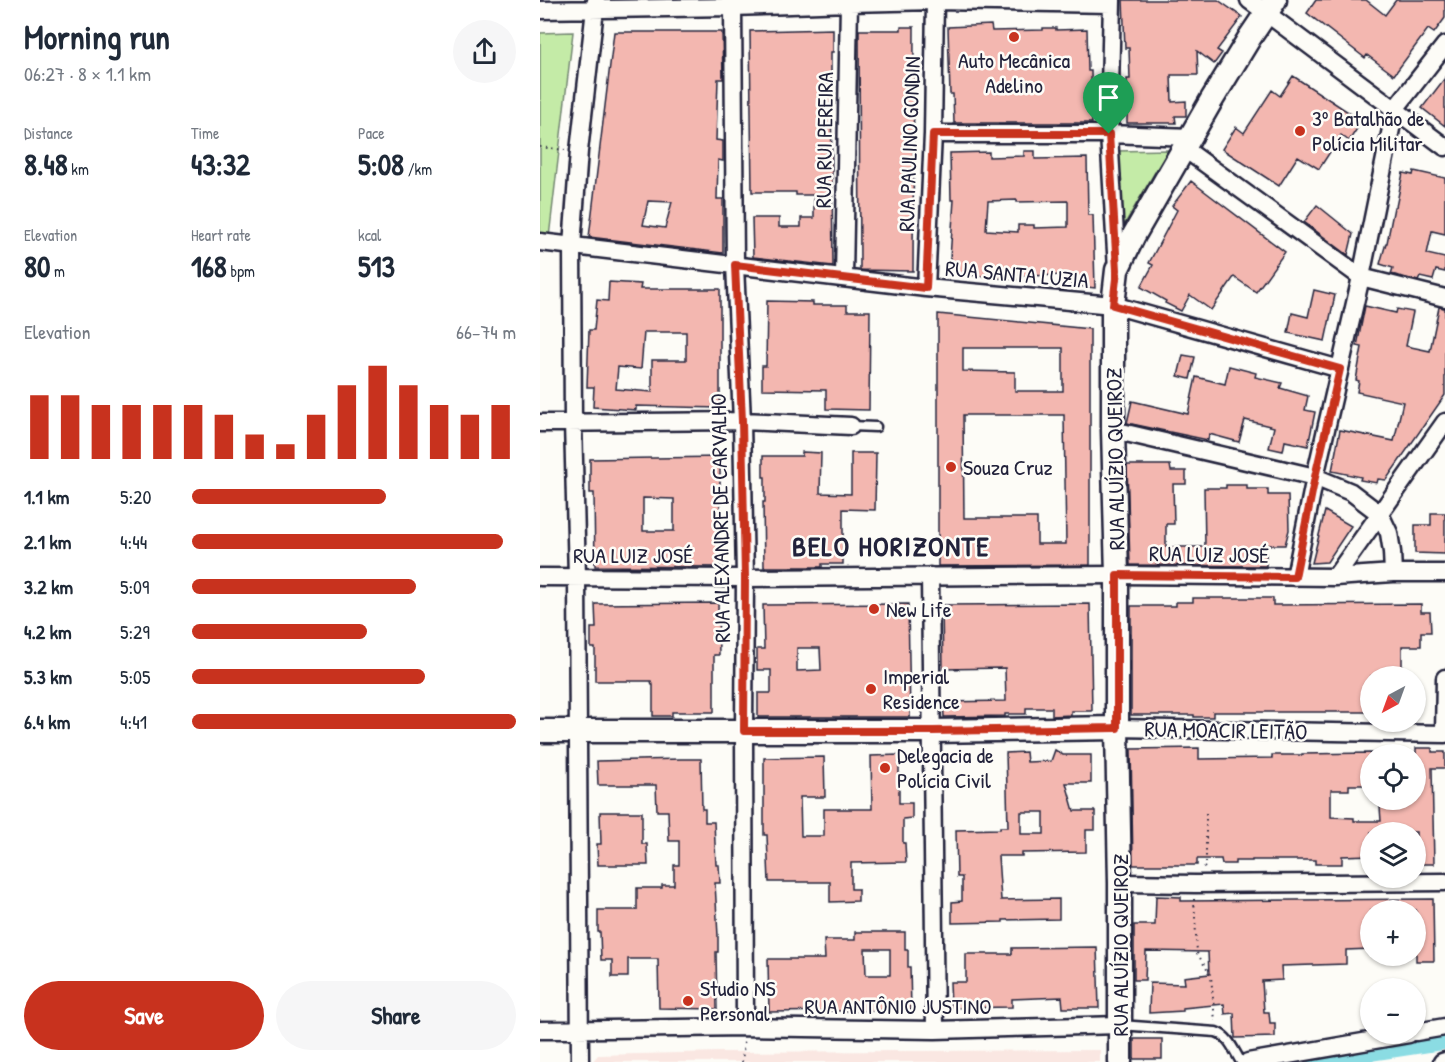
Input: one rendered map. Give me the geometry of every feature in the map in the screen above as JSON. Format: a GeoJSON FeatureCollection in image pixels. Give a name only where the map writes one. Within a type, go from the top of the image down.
{"type":"FeatureCollection","features":[{"type":"Feature","properties":{"kind":"main road"},"geometry":{"type":"LineString","coordinates":[[1117,270],[1134,235],[1252,40],[1263,4]]}},
{"type":"Feature","properties":{"kind":"main road","name":"RUA ALUÍZIO QUEIROZ"},"geometry":{"type":"LineString","coordinates":[[1117,270],[1113,305],[1113,430],[1117,575],[1120,1062]]}},
{"type":"Feature","properties":{"kind":"main road","name":"RUA MOACIR LEITÃO"},"geometry":{"type":"LineString","coordinates":[[540,731],[933,731],[1117,728]]}},
{"type":"Feature","properties":{"kind":"street"},"geometry":{"type":"LineString","coordinates":[[540,10],[596,4],[733,7],[794,3],[935,1],[1112,2]]}},
{"type":"Feature","properties":{"kind":"street","name":"RUA PAULINO GONDIN"},"geometry":{"type":"LineString","coordinates":[[926,288],[933,134],[935,1]]}},
{"type":"Feature","properties":{"kind":"street","name":"RUA ALUÍZIO QUEIROZ"},"geometry":{"type":"LineString","coordinates":[[1112,2],[1109,134],[1117,270]]}},
{"type":"Feature","properties":{"kind":"street","name":"RUA RUI PEREIRA"},"geometry":{"type":"LineString","coordinates":[[844,278],[849,3]]}},
{"type":"Feature","properties":{"kind":"street"},"geometry":{"type":"LineString","coordinates":[[580,1062],[572,246],[579,151],[596,4]]}},
{"type":"Feature","properties":{"kind":"street"},"geometry":{"type":"LineString","coordinates":[[1263,4],[1445,147]]}},
{"type":"Feature","properties":{"kind":"street","name":"RUA ALEXANDRE DE CARVALHO"},"geometry":{"type":"LineString","coordinates":[[733,7],[735,265],[742,421],[745,578],[745,1027]]}},
{"type":"Feature","properties":{"kind":"street"},"geometry":{"type":"LineString","coordinates":[[1295,577],[1315,477],[1361,277],[1395,109],[1445,45]]}},
{"type":"Feature","properties":{"kind":"street"},"geometry":{"type":"LineString","coordinates":[[933,134],[1193,136],[1361,277],[1445,298]]}},
{"type":"Feature","properties":{"kind":"street","name":"RUA SANTA LUZIA"},"geometry":{"type":"LineString","coordinates":[[540,242],[926,288],[1113,305],[1340,369]]}},
{"type":"Feature","properties":{"kind":"street"},"geometry":{"type":"LineString","coordinates":[[540,423],[742,421],[851,426]]}},
{"type":"Feature","properties":{"kind":"street"},"geometry":{"type":"LineString","coordinates":[[1335,577],[1380,514],[1439,443],[1445,422]]}},
{"type":"Feature","properties":{"kind":"street"},"geometry":{"type":"LineString","coordinates":[[1113,430],[1315,477],[1351,492],[1380,514],[1389,533],[1393,573]]}},
{"type":"Feature","properties":{"kind":"street","name":"RUA LUIZ JOSÉ"},"geometry":{"type":"LineString","coordinates":[[540,577],[1117,575],[1335,577],[1393,573],[1445,573]]}},
{"type":"Feature","properties":{"kind":"street"},"geometry":{"type":"LineString","coordinates":[[930,576],[935,1030]]}},
{"type":"Feature","properties":{"kind":"street"},"geometry":{"type":"LineString","coordinates":[[1444,734],[1445,678]]}},
{"type":"Feature","properties":{"kind":"street","name":"RUA MOACIR LEITÃO"},"geometry":{"type":"LineString","coordinates":[[1117,728],[1444,734]]}},
{"type":"Feature","properties":{"kind":"street"},"geometry":{"type":"LineString","coordinates":[[1120,883],[1445,882]]}},
{"type":"Feature","properties":{"kind":"street","name":"RUA ANTÔNIO JUSTINO"},"geometry":{"type":"LineString","coordinates":[[540,1030],[745,1027],[935,1030],[1120,1025]]}},
{"type":"Feature","properties":{"kind":"street"},"geometry":{"type":"LineString","coordinates":[[1426,1030],[1445,1027]]}},
{"type":"Feature","properties":{"kind":"street"},"geometry":{"type":"LineString","coordinates":[[1255,1062],[1360,1043]]}},
{"type":"Feature","properties":{"kind":"lane"},"geometry":{"type":"LineString","coordinates":[[851,426],[876,428]]}},
{"type":"Feature","properties":{"kind":"lane","name":"RUA ANTÔNIO JUSTINO"},"geometry":{"type":"LineString","coordinates":[[1120,1025],[1216,1032]]}},
{"type":"Feature","properties":{"kind":"lane"},"geometry":{"type":"LineString","coordinates":[[1216,1032],[1228,1039],[1241,1062]]}},
{"type":"Feature","properties":{"kind":"path"},"geometry":{"type":"LineString","coordinates":[[540,147],[579,151]]}},
{"type":"Feature","properties":{"kind":"path"},"geometry":{"type":"LineString","coordinates":[[1206,811],[1206,864],[1196,884],[1194,901],[1197,953],[1211,976],[1216,1032]]}},
{"type":"Feature","properties":{"kind":"path"},"geometry":{"type":"LineString","coordinates":[[742,1062],[745,1027]]}},
{"type":"Feature","properties":{"kind":"shaded area"},"geometry":{"type":"Polygon","coordinates":[[[1100,1050],[1100,1062],[592,1062],[598,1055],[720,1052],[1100,1050]]]}},
{"type":"Feature","properties":{"kind":"green space"},"geometry":{"type":"Polygon","coordinates":[[[573,32],[549,237],[540,236],[540,33],[573,32]]]}},
{"type":"Feature","properties":{"kind":"green space"},"geometry":{"type":"Polygon","coordinates":[[[1169,150],[1158,167],[1120,232],[1116,151],[1169,150]]]}},
{"type":"Feature","properties":{"kind":"building"},"geometry":{"type":"Polygon","coordinates":[[[1123,0],[1218,0],[1242,17],[1217,50],[1222,53],[1214,64],[1197,51],[1198,75],[1171,75],[1172,102],[1186,101],[1186,116],[1175,116],[1176,123],[1127,123],[1127,79],[1130,79],[1129,48],[1125,48],[1123,0]]]}},
{"type":"Feature","properties":{"kind":"building"},"geometry":{"type":"Polygon","coordinates":[[[1316,0],[1366,0],[1385,15],[1396,0],[1445,0],[1445,18],[1434,33],[1428,29],[1394,75],[1367,55],[1365,58],[1307,13],[1316,0]]]}},
{"type":"Feature","properties":{"kind":"building"},"geometry":{"type":"Polygon","coordinates":[[[991,25],[992,31],[1043,30],[1043,28],[1087,29],[1092,123],[954,123],[953,94],[950,94],[948,27],[991,25]]]}},
{"type":"Feature","properties":{"kind":"building"},"geometry":{"type":"Polygon","coordinates":[[[901,27],[914,27],[913,271],[860,270],[859,30],[901,30],[901,27]]]}},
{"type":"Feature","properties":{"kind":"building"},"geometry":{"type":"Polygon","coordinates":[[[833,29],[831,85],[833,266],[753,257],[752,218],[779,218],[779,227],[801,227],[801,218],[814,218],[814,195],[796,195],[796,192],[752,192],[750,31],[833,29]]]}},
{"type":"Feature","properties":{"kind":"building"},"geometry":{"type":"Polygon","coordinates":[[[614,32],[722,32],[723,79],[718,79],[716,140],[723,141],[723,161],[718,160],[717,199],[723,199],[723,253],[589,237],[614,32]],[[648,201],[643,225],[665,228],[672,202],[648,201]]]}},
{"type":"Feature","properties":{"kind":"building"},"geometry":{"type":"Polygon","coordinates":[[[1293,76],[1362,121],[1349,141],[1341,135],[1319,169],[1298,156],[1279,186],[1222,149],[1236,127],[1244,133],[1272,90],[1280,96],[1293,76]]]}},
{"type":"Feature","properties":{"kind":"building"},"geometry":{"type":"Polygon","coordinates":[[[1445,78],[1445,126],[1422,108],[1445,78]]]}},
{"type":"Feature","properties":{"kind":"building"},"geometry":{"type":"Polygon","coordinates":[[[1024,151],[1035,151],[1035,159],[1087,158],[1088,215],[1093,215],[1095,288],[1070,285],[1070,275],[1019,276],[1018,280],[949,273],[954,200],[951,200],[950,153],[989,152],[989,157],[1024,156],[1024,151]],[[1017,200],[988,201],[986,230],[1018,232],[1018,225],[1034,225],[1034,228],[1068,227],[1068,201],[1017,202],[1017,200]]]}},
{"type":"Feature","properties":{"kind":"building"},"geometry":{"type":"Polygon","coordinates":[[[1414,171],[1445,178],[1445,234],[1432,231],[1427,254],[1445,258],[1445,272],[1436,270],[1433,280],[1420,277],[1418,281],[1391,274],[1393,268],[1380,264],[1403,173],[1413,175],[1414,171]]]}},
{"type":"Feature","properties":{"kind":"building"},"geometry":{"type":"Polygon","coordinates":[[[1191,181],[1285,252],[1256,292],[1234,277],[1211,310],[1190,295],[1181,311],[1141,287],[1153,265],[1149,263],[1177,210],[1172,206],[1191,181]]]}},
{"type":"Feature","properties":{"kind":"building"},"geometry":{"type":"Polygon","coordinates":[[[1317,205],[1353,234],[1348,255],[1304,222],[1317,205]]]}},
{"type":"Feature","properties":{"kind":"building"},"geometry":{"type":"Polygon","coordinates":[[[609,282],[641,284],[640,289],[720,289],[720,408],[636,406],[636,410],[593,407],[594,387],[587,387],[589,330],[594,330],[597,300],[608,301],[609,282]],[[644,332],[641,369],[618,367],[616,389],[652,392],[652,360],[686,360],[686,332],[644,332]]]}},
{"type":"Feature","properties":{"kind":"building"},"geometry":{"type":"Polygon","coordinates":[[[1314,290],[1335,295],[1325,341],[1288,333],[1292,313],[1308,317],[1314,290]]]}},
{"type":"Feature","properties":{"kind":"building"},"geometry":{"type":"Polygon","coordinates":[[[767,301],[847,305],[847,311],[870,311],[869,410],[826,409],[826,390],[762,389],[762,366],[766,366],[767,301]]]}},
{"type":"Feature","properties":{"kind":"building"},"geometry":{"type":"Polygon","coordinates":[[[1365,306],[1396,313],[1397,309],[1413,312],[1406,346],[1430,351],[1439,307],[1445,308],[1445,395],[1386,480],[1378,479],[1377,483],[1332,471],[1340,430],[1394,441],[1403,402],[1357,392],[1359,381],[1356,380],[1362,347],[1357,346],[1365,306]]]}},
{"type":"Feature","properties":{"kind":"building","name":"Souza Cruz"},"geometry":{"type":"Polygon","coordinates":[[[938,314],[1090,329],[1090,565],[938,566],[938,314]],[[963,348],[963,371],[1015,372],[1015,391],[1063,391],[1063,348],[963,348]],[[963,415],[964,518],[1037,518],[1037,544],[1066,544],[1064,415],[963,415]]]}},
{"type":"Feature","properties":{"kind":"building"},"geometry":{"type":"Polygon","coordinates":[[[1183,355],[1195,357],[1190,379],[1178,376],[1183,355]]]}},
{"type":"Feature","properties":{"kind":"building"},"geometry":{"type":"Polygon","coordinates":[[[1229,366],[1256,373],[1255,377],[1282,383],[1280,388],[1308,396],[1305,410],[1315,412],[1308,446],[1285,441],[1283,451],[1269,448],[1274,427],[1245,420],[1239,442],[1209,434],[1208,440],[1127,423],[1132,401],[1188,414],[1196,377],[1225,384],[1229,366]]]}},
{"type":"Feature","properties":{"kind":"building"},"geometry":{"type":"Polygon","coordinates":[[[802,452],[821,453],[820,493],[851,494],[851,453],[876,453],[875,510],[843,509],[843,564],[822,564],[822,567],[764,567],[765,477],[763,477],[763,456],[802,456],[802,452]]]}},
{"type":"Feature","properties":{"kind":"building"},"geometry":{"type":"Polygon","coordinates":[[[720,457],[720,567],[595,566],[594,493],[590,493],[590,459],[720,457]],[[643,498],[643,531],[674,531],[674,499],[643,498]]]}},
{"type":"Feature","properties":{"kind":"building"},"geometry":{"type":"Polygon","coordinates":[[[1127,465],[1170,465],[1171,471],[1186,471],[1186,484],[1173,484],[1174,524],[1166,524],[1166,547],[1205,547],[1204,488],[1226,488],[1226,485],[1247,485],[1247,489],[1268,489],[1268,495],[1288,495],[1289,530],[1285,545],[1266,545],[1266,566],[1130,565],[1127,465]]]}},
{"type":"Feature","properties":{"kind":"building"},"geometry":{"type":"Polygon","coordinates":[[[1325,511],[1351,526],[1327,562],[1312,563],[1325,511]]]}},
{"type":"Feature","properties":{"kind":"building"},"geometry":{"type":"Polygon","coordinates":[[[1431,513],[1445,513],[1445,554],[1415,553],[1415,525],[1431,525],[1431,513]]]}},
{"type":"Feature","properties":{"kind":"building"},"geometry":{"type":"Polygon","coordinates":[[[1193,598],[1273,598],[1273,605],[1421,604],[1421,612],[1430,612],[1431,632],[1421,632],[1421,646],[1402,646],[1402,666],[1360,666],[1360,712],[1213,712],[1213,717],[1131,715],[1131,606],[1176,606],[1176,602],[1193,602],[1193,598]]]}},
{"type":"Feature","properties":{"kind":"building"},"geometry":{"type":"Polygon","coordinates":[[[718,603],[719,655],[714,655],[714,712],[672,712],[672,716],[653,716],[651,681],[595,681],[595,648],[591,648],[591,628],[596,628],[595,604],[718,603]]]}},
{"type":"Feature","properties":{"kind":"building"},"geometry":{"type":"Polygon","coordinates":[[[908,604],[910,717],[758,717],[758,693],[771,693],[771,670],[757,670],[757,649],[764,649],[763,605],[908,604]],[[797,648],[797,671],[821,670],[820,648],[797,648]]]}},
{"type":"Feature","properties":{"kind":"building"},"geometry":{"type":"Polygon","coordinates":[[[1090,604],[1092,711],[1071,711],[1071,715],[1052,716],[1052,708],[1026,708],[1026,714],[944,717],[943,702],[1006,701],[1005,668],[943,669],[942,605],[1090,604]]]}},
{"type":"Feature","properties":{"kind":"building"},"geometry":{"type":"Polygon","coordinates":[[[1199,748],[1199,759],[1360,753],[1360,785],[1349,785],[1349,790],[1331,790],[1331,817],[1354,818],[1354,821],[1381,821],[1380,810],[1426,810],[1426,748],[1432,748],[1432,752],[1445,752],[1445,768],[1432,768],[1434,864],[1426,864],[1426,822],[1360,822],[1360,855],[1342,856],[1342,864],[1315,864],[1315,860],[1252,860],[1222,864],[1221,859],[1197,859],[1197,865],[1133,865],[1131,749],[1199,748]]]}},
{"type":"Feature","properties":{"kind":"building"},"geometry":{"type":"Polygon","coordinates":[[[1055,750],[1063,755],[1091,755],[1091,783],[1066,783],[1074,811],[1095,811],[1095,830],[1086,830],[1086,852],[1022,853],[1022,856],[998,856],[1001,900],[1059,899],[1059,919],[952,923],[952,902],[962,901],[962,877],[957,877],[956,830],[1008,827],[1006,753],[1026,752],[1027,762],[1051,761],[1055,750]],[[1021,812],[1021,834],[1044,834],[1044,812],[1021,812]]]}},
{"type":"Feature","properties":{"kind":"building"},"geometry":{"type":"Polygon","coordinates":[[[899,755],[899,803],[912,803],[912,818],[903,819],[906,862],[851,863],[851,889],[858,889],[858,901],[830,902],[830,882],[769,882],[767,835],[764,835],[764,758],[824,757],[825,797],[800,797],[801,836],[824,836],[824,809],[872,809],[871,756],[899,755]]]}},
{"type":"Feature","properties":{"kind":"building"},"geometry":{"type":"Polygon","coordinates":[[[701,759],[702,809],[705,809],[705,822],[714,822],[716,865],[719,865],[720,883],[715,883],[718,936],[717,1009],[659,1008],[658,959],[628,959],[628,977],[612,977],[612,960],[601,960],[598,910],[637,910],[637,888],[662,888],[662,885],[674,885],[674,865],[679,865],[679,841],[669,841],[668,811],[657,811],[656,785],[598,785],[597,761],[701,759]]]}},
{"type":"Feature","properties":{"kind":"building"},"geometry":{"type":"Polygon","coordinates":[[[600,812],[642,812],[642,844],[647,844],[648,865],[598,865],[597,844],[601,844],[600,812]]]}},
{"type":"Feature","properties":{"kind":"building"},"geometry":{"type":"Polygon","coordinates":[[[1156,896],[1181,897],[1181,901],[1433,899],[1434,961],[1426,961],[1426,900],[1360,900],[1360,949],[1346,950],[1346,964],[1281,966],[1282,980],[1262,981],[1264,1012],[1269,1012],[1270,1023],[1275,1023],[1275,1037],[1235,1038],[1234,1013],[1225,1014],[1224,1004],[1183,1008],[1183,1011],[1149,1013],[1150,983],[1185,984],[1184,977],[1209,974],[1208,952],[1146,951],[1145,980],[1134,980],[1134,925],[1155,925],[1156,896]]]}},
{"type":"Feature","properties":{"kind":"building"},"geometry":{"type":"Polygon","coordinates":[[[855,932],[905,932],[905,950],[908,950],[908,967],[910,967],[911,1010],[769,1012],[768,959],[825,959],[824,940],[855,940],[855,932]],[[865,949],[866,975],[890,975],[890,949],[865,949]]]}},
{"type":"Feature","properties":{"kind":"building"},"geometry":{"type":"Polygon","coordinates":[[[1097,947],[1099,1008],[1063,1008],[1062,997],[1012,999],[1012,1007],[951,1008],[950,982],[966,982],[966,954],[1012,954],[1012,948],[1097,947]]]}},
{"type":"Feature","properties":{"kind":"building"},"geometry":{"type":"Polygon","coordinates":[[[1134,1039],[1162,1039],[1162,1059],[1134,1059],[1134,1039]]]}},
{"type":"Feature","properties":{"kind":"waterway"},"geometry":{"type":"LineString","coordinates":[[1315,1062],[1445,1042]]}},
{"type":"Feature","properties":{"kind":"place","name":"Auto Mecânica Adelino"},"geometry":{"type":"Point","coordinates":[1014,37]}},
{"type":"Feature","properties":{"kind":"place","name":"3º Batalhão de Polícia Militar"},"geometry":{"type":"Point","coordinates":[1300,131]}},
{"type":"Feature","properties":{"kind":"place","name":"Souza Cruz"},"geometry":{"type":"Point","coordinates":[951,467]}},
{"type":"Feature","properties":{"kind":"place","name":"New Life"},"geometry":{"type":"Point","coordinates":[874,609]}},
{"type":"Feature","properties":{"kind":"place","name":"Imperial Residence"},"geometry":{"type":"Point","coordinates":[871,689]}},
{"type":"Feature","properties":{"kind":"place","name":"Delegacia de Polícia Civil"},"geometry":{"type":"Point","coordinates":[885,768]}},
{"type":"Feature","properties":{"kind":"place","name":"Studio NS Personal"},"geometry":{"type":"Point","coordinates":[688,1001]}},
{"type":"Feature","properties":{"kind":"district","name":"BELO HORIZONTE"},"geometry":{"type":"Point","coordinates":[891,546]}},
{"type":"Feature","properties":{"kind":"route"},"geometry":{"type":"LineString","coordinates":[[933,134],[1109,134],[1117,270],[1113,305],[1340,369],[1295,577],[1117,575],[1117,728],[744,731],[745,578],[742,421],[735,265],[926,288],[933,134]]}}]}
